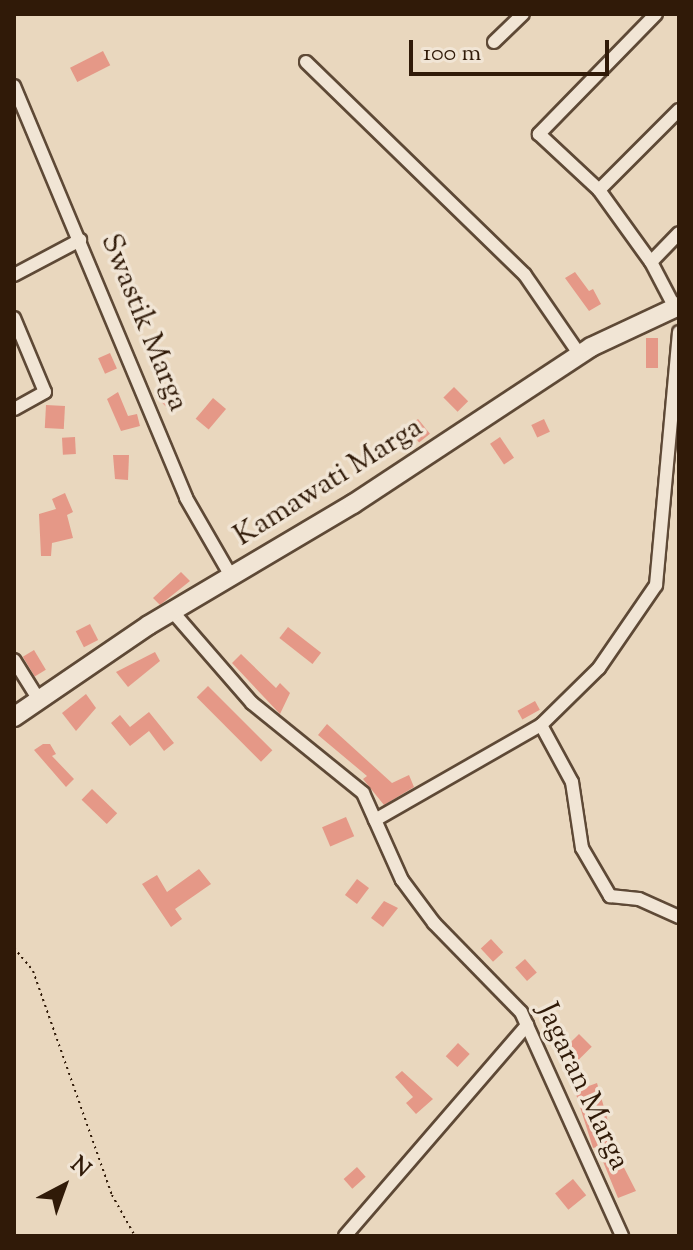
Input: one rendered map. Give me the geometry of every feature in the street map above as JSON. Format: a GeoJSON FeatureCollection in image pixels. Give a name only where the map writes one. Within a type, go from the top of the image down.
{"type":"FeatureCollection","features":[{"type":"Feature","properties":{"kind":"main road","name":"Kamawati Marga"},"geometry":{"type":"LineString","coordinates":[[14,717],[172,611],[353,504],[580,355],[677,307]]}},
{"type":"Feature","properties":{"kind":"street"},"geometry":{"type":"LineString","coordinates":[[494,42],[523,14]]}},
{"type":"Feature","properties":{"kind":"street"},"geometry":{"type":"LineString","coordinates":[[654,14],[539,134],[599,190],[651,262],[677,307]]}},
{"type":"Feature","properties":{"kind":"street"},"geometry":{"type":"LineString","coordinates":[[306,62],[525,275],[580,355]]}},
{"type":"Feature","properties":{"kind":"street","name":"Swastik Marga"},"geometry":{"type":"LineString","coordinates":[[14,86],[186,498],[231,576]]}},
{"type":"Feature","properties":{"kind":"street"},"geometry":{"type":"LineString","coordinates":[[599,190],[679,110]]}},
{"type":"Feature","properties":{"kind":"street"},"geometry":{"type":"LineString","coordinates":[[651,262],[679,233]]}},
{"type":"Feature","properties":{"kind":"street"},"geometry":{"type":"LineString","coordinates":[[14,275],[80,240]]}},
{"type":"Feature","properties":{"kind":"street"},"geometry":{"type":"LineString","coordinates":[[14,318],[45,392],[14,409]]}},
{"type":"Feature","properties":{"kind":"street"},"geometry":{"type":"LineString","coordinates":[[375,820],[541,725],[599,668],[656,585],[679,332]]}},
{"type":"Feature","properties":{"kind":"street","name":"Jagaran Marga"},"geometry":{"type":"LineString","coordinates":[[172,611],[252,703],[343,772],[363,793],[402,880],[434,923],[498,985],[527,1025],[622,1236]]}},
{"type":"Feature","properties":{"kind":"street"},"geometry":{"type":"LineString","coordinates":[[14,660],[39,700]]}},
{"type":"Feature","properties":{"kind":"street"},"geometry":{"type":"LineString","coordinates":[[541,725],[572,782],[582,848],[610,896],[639,899],[679,917]]}},
{"type":"Feature","properties":{"kind":"street"},"geometry":{"type":"LineString","coordinates":[[345,1236],[527,1025]]}},
{"type":"Feature","properties":{"kind":"path"},"geometry":{"type":"LineString","coordinates":[[14,948],[33,971],[112,1195],[135,1236]]}},
{"type":"Feature","properties":{"kind":"building"},"geometry":{"type":"Polygon","coordinates":[[[103,51],[110,65],[77,82],[70,68],[103,51]]]}},
{"type":"Feature","properties":{"kind":"building"},"geometry":{"type":"Polygon","coordinates":[[[575,272],[589,291],[593,289],[601,304],[589,311],[565,278],[575,272]]]}},
{"type":"Feature","properties":{"kind":"building"},"geometry":{"type":"Polygon","coordinates":[[[646,338],[658,338],[658,368],[646,368],[646,338]]]}},
{"type":"Feature","properties":{"kind":"building"},"geometry":{"type":"Polygon","coordinates":[[[110,353],[117,369],[105,374],[98,358],[110,353]]]}},
{"type":"Feature","properties":{"kind":"building"},"geometry":{"type":"Polygon","coordinates":[[[166,384],[177,395],[166,407],[155,395],[166,384]]]}},
{"type":"Feature","properties":{"kind":"building"},"geometry":{"type":"Polygon","coordinates":[[[454,387],[468,401],[458,412],[443,398],[454,387]]]}},
{"type":"Feature","properties":{"kind":"building"},"geometry":{"type":"Polygon","coordinates":[[[118,392],[128,416],[137,414],[140,426],[121,431],[107,399],[118,392]]]}},
{"type":"Feature","properties":{"kind":"building"},"geometry":{"type":"Polygon","coordinates":[[[213,398],[226,409],[209,430],[196,419],[213,398]]]}},
{"type":"Feature","properties":{"kind":"building"},"geometry":{"type":"Polygon","coordinates":[[[46,405],[65,406],[64,429],[45,428],[46,405]]]}},
{"type":"Feature","properties":{"kind":"building"},"geometry":{"type":"Polygon","coordinates":[[[418,419],[430,434],[419,443],[407,428],[418,419]]]}},
{"type":"Feature","properties":{"kind":"building"},"geometry":{"type":"Polygon","coordinates":[[[544,419],[550,432],[537,438],[531,425],[544,419]]]}},
{"type":"Feature","properties":{"kind":"building"},"geometry":{"type":"Polygon","coordinates":[[[75,437],[76,454],[63,455],[62,438],[75,437]]]}},
{"type":"Feature","properties":{"kind":"building"},"geometry":{"type":"Polygon","coordinates":[[[500,437],[514,458],[504,464],[490,444],[500,437]]]}},
{"type":"Feature","properties":{"kind":"building"},"geometry":{"type":"Polygon","coordinates":[[[113,455],[129,455],[128,480],[115,479],[113,455]]]}},
{"type":"Feature","properties":{"kind":"building"},"geometry":{"type":"Polygon","coordinates":[[[65,493],[73,512],[67,515],[73,538],[52,543],[51,556],[41,556],[39,514],[56,509],[52,499],[65,493]]]}},
{"type":"Feature","properties":{"kind":"building"},"geometry":{"type":"Polygon","coordinates":[[[181,572],[190,581],[160,605],[153,598],[181,572]]]}},
{"type":"Feature","properties":{"kind":"building"},"geometry":{"type":"Polygon","coordinates":[[[90,624],[98,640],[84,647],[76,631],[90,624]]]}},
{"type":"Feature","properties":{"kind":"building"},"geometry":{"type":"Polygon","coordinates":[[[288,627],[321,653],[312,664],[279,638],[288,627]]]}},
{"type":"Feature","properties":{"kind":"building"},"geometry":{"type":"Polygon","coordinates":[[[34,650],[46,670],[35,676],[23,657],[34,650]]]}},
{"type":"Feature","properties":{"kind":"building"},"geometry":{"type":"Polygon","coordinates":[[[155,652],[160,661],[128,687],[116,672],[155,652]]]}},
{"type":"Feature","properties":{"kind":"building"},"geometry":{"type":"Polygon","coordinates":[[[241,654],[276,688],[280,683],[290,693],[280,714],[232,663],[241,654]]]}},
{"type":"Feature","properties":{"kind":"building"},"geometry":{"type":"Polygon","coordinates":[[[208,686],[272,750],[261,762],[197,697],[208,686]]]}},
{"type":"Feature","properties":{"kind":"building"},"geometry":{"type":"Polygon","coordinates":[[[86,694],[96,708],[76,731],[62,713],[86,694]]]}},
{"type":"Feature","properties":{"kind":"building"},"geometry":{"type":"Polygon","coordinates":[[[535,701],[540,710],[522,719],[518,711],[535,701]]]}},
{"type":"Feature","properties":{"kind":"building"},"geometry":{"type":"Polygon","coordinates":[[[149,712],[174,743],[164,751],[149,731],[130,746],[111,723],[120,715],[130,727],[149,712]]]}},
{"type":"Feature","properties":{"kind":"building"},"geometry":{"type":"Polygon","coordinates":[[[327,724],[392,783],[409,775],[414,787],[384,805],[363,779],[367,776],[318,735],[327,724]]]}},
{"type":"Feature","properties":{"kind":"building"},"geometry":{"type":"Polygon","coordinates":[[[43,744],[50,744],[56,754],[52,756],[74,779],[66,787],[34,750],[43,744]]]}},
{"type":"Feature","properties":{"kind":"building"},"geometry":{"type":"Polygon","coordinates":[[[92,789],[117,813],[107,824],[82,800],[92,789]]]}},
{"type":"Feature","properties":{"kind":"building"},"geometry":{"type":"Polygon","coordinates":[[[346,817],[354,836],[330,846],[322,827],[346,817]]]}},
{"type":"Feature","properties":{"kind":"building"},"geometry":{"type":"Polygon","coordinates":[[[199,869],[211,884],[175,909],[182,919],[171,927],[142,884],[157,875],[167,892],[199,869]]]}},
{"type":"Feature","properties":{"kind":"building"},"geometry":{"type":"Polygon","coordinates":[[[357,879],[369,888],[357,904],[345,895],[357,879]]]}},
{"type":"Feature","properties":{"kind":"building"},"geometry":{"type":"Polygon","coordinates":[[[384,901],[398,908],[383,927],[371,918],[384,901]]]}},
{"type":"Feature","properties":{"kind":"building"},"geometry":{"type":"Polygon","coordinates":[[[491,939],[503,952],[493,962],[481,949],[491,939]]]}},
{"type":"Feature","properties":{"kind":"building"},"geometry":{"type":"Polygon","coordinates":[[[525,959],[537,973],[527,981],[515,968],[525,959]]]}},
{"type":"Feature","properties":{"kind":"building"},"geometry":{"type":"Polygon","coordinates":[[[579,1034],[592,1047],[577,1062],[564,1049],[579,1034]]]}},
{"type":"Feature","properties":{"kind":"building"},"geometry":{"type":"Polygon","coordinates":[[[458,1043],[470,1054],[457,1067],[446,1056],[458,1043]]]}},
{"type":"Feature","properties":{"kind":"building"},"geometry":{"type":"Polygon","coordinates":[[[402,1071],[433,1099],[416,1114],[406,1103],[413,1097],[395,1077],[402,1071]]]}},
{"type":"Feature","properties":{"kind":"building"},"geometry":{"type":"Polygon","coordinates":[[[597,1083],[618,1156],[636,1191],[618,1198],[597,1147],[593,1148],[575,1091],[597,1083]]]}},
{"type":"Feature","properties":{"kind":"building"},"geometry":{"type":"Polygon","coordinates":[[[357,1167],[366,1177],[352,1189],[344,1179],[357,1167]]]}},
{"type":"Feature","properties":{"kind":"building"},"geometry":{"type":"Polygon","coordinates":[[[573,1179],[586,1195],[568,1210],[555,1193],[573,1179]]]}}]}
